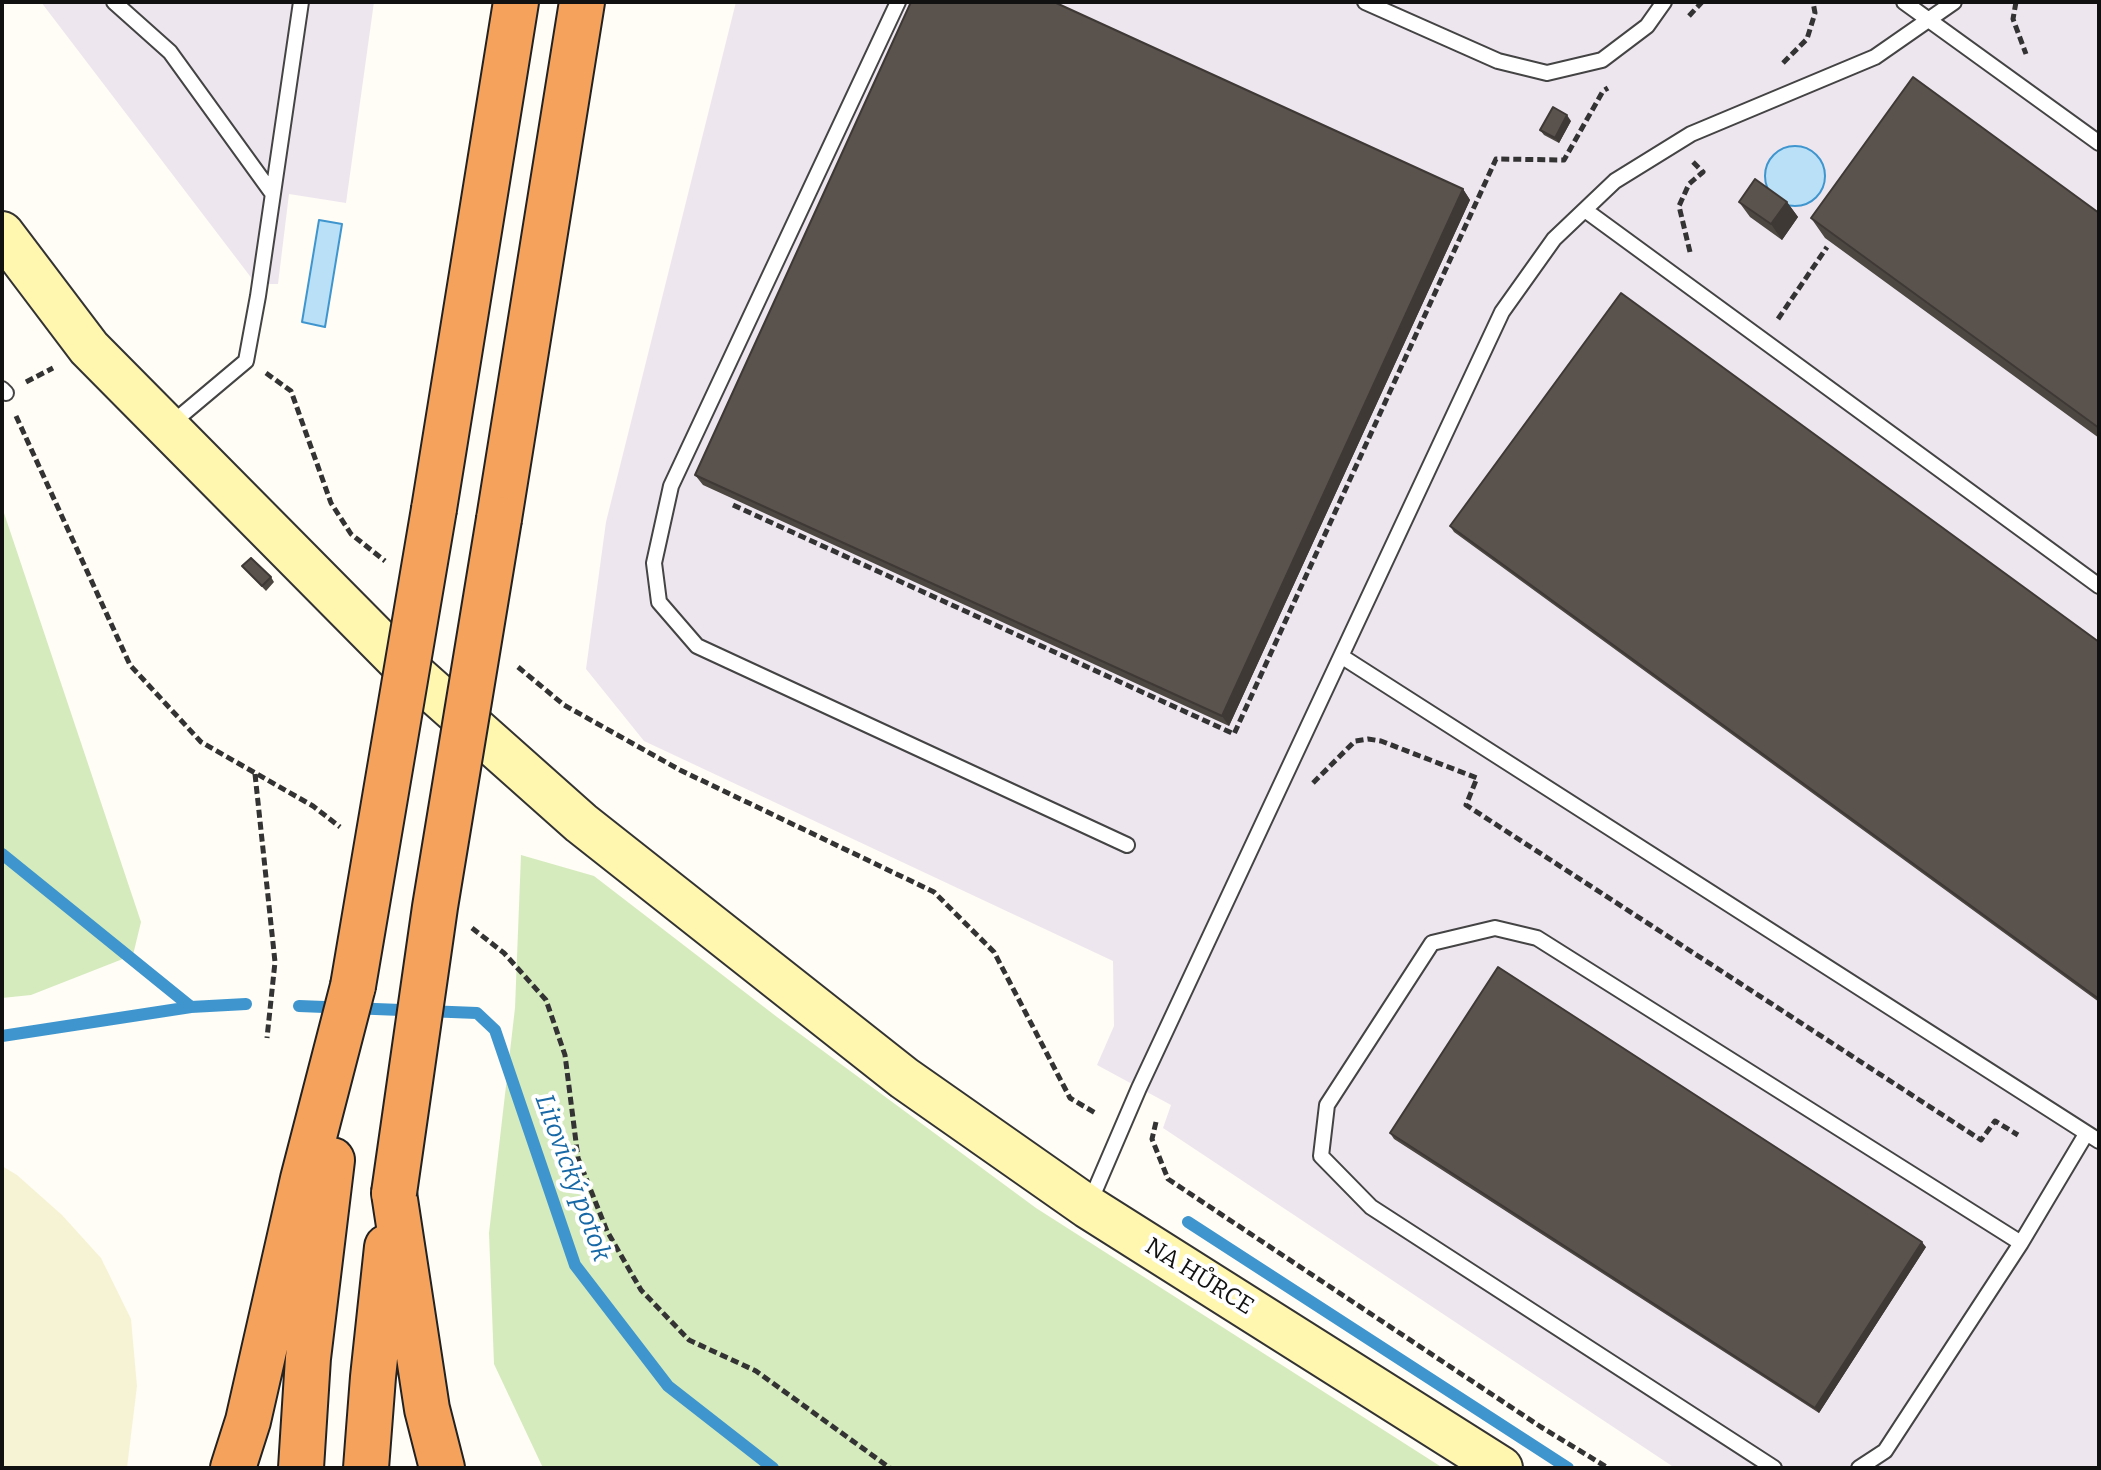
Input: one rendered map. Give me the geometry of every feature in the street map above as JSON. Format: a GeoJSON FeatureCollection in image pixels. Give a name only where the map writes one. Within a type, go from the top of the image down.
{"type":"FeatureCollection","features":[{"type":"Feature","properties":{"kind":"highway"},"geometry":{"type":"LineString","coordinates":[[233,1468],[316,1181],[353,986],[434,509],[516,2]]}},
{"type":"Feature","properties":{"kind":"highway"},"geometry":{"type":"LineString","coordinates":[[366,1468],[394,1193],[435,907],[582,2]]}},
{"type":"Feature","properties":{"kind":"highway"},"geometry":{"type":"LineString","coordinates":[[301,1468],[316,1181]]}},
{"type":"Feature","properties":{"kind":"highway"},"geometry":{"type":"LineString","coordinates":[[394,1193],[427,1409],[442,1468]]}},
{"type":"Feature","properties":{"kind":"main road","name":"NA HŮRCE"},"geometry":{"type":"LineString","coordinates":[[2,233],[89,348],[399,661],[581,823],[904,1078],[1088,1207],[1501,1468]]}},
{"type":"Feature","properties":{"kind":"lane"},"geometry":{"type":"LineString","coordinates":[[114,2],[170,52],[272,193]]}},
{"type":"Feature","properties":{"kind":"lane"},"geometry":{"type":"LineString","coordinates":[[168,427],[246,361],[301,2]]}},
{"type":"Feature","properties":{"kind":"lane"},"geometry":{"type":"LineString","coordinates":[[898,2],[671,486],[654,563],[659,602],[697,646],[1127,845]]}},
{"type":"Feature","properties":{"kind":"lane"},"geometry":{"type":"LineString","coordinates":[[1365,2],[1498,61],[1547,73],[1602,60],[1647,26],[1664,2]]}},
{"type":"Feature","properties":{"kind":"lane"},"geometry":{"type":"LineString","coordinates":[[1904,2],[2099,143]]}},
{"type":"Feature","properties":{"kind":"lane"},"geometry":{"type":"LineString","coordinates":[[1088,1207],[1139,1088],[1502,312],[1554,239],[1615,181],[1691,134],[1875,57],[1954,2]]}},
{"type":"Feature","properties":{"kind":"lane"},"geometry":{"type":"LineString","coordinates":[[1585,210],[2099,586]]}},
{"type":"Feature","properties":{"kind":"lane"},"geometry":{"type":"LineString","coordinates":[[1341,656],[2093,1138],[1885,1451],[1859,1468]]}},
{"type":"Feature","properties":{"kind":"lane"},"geometry":{"type":"LineString","coordinates":[[1774,1468],[1371,1207],[1321,1156],[1327,1105],[1432,943],[1495,928],[1537,938],[2021,1243]]}},
{"type":"Feature","properties":{"kind":"path"},"geometry":{"type":"LineString","coordinates":[[1685,22],[1702,2]]}},
{"type":"Feature","properties":{"kind":"path"},"geometry":{"type":"LineString","coordinates":[[1776,66],[1788,61],[1807,39],[1815,13],[1813,2]]}},
{"type":"Feature","properties":{"kind":"path"},"geometry":{"type":"LineString","coordinates":[[2016,2],[2013,19],[2023,51],[2030,58]]}},
{"type":"Feature","properties":{"kind":"path"},"geometry":{"type":"LineString","coordinates":[[733,505],[1234,734],[1496,159],[1564,160],[1603,91],[1614,85]]}},
{"type":"Feature","properties":{"kind":"path"},"geometry":{"type":"LineString","coordinates":[[1676,143],[1703,172],[1689,184],[1679,206],[1689,251],[1698,261]]}},
{"type":"Feature","properties":{"kind":"path"},"geometry":{"type":"LineString","coordinates":[[1776,321],[1827,247]]}},
{"type":"Feature","properties":{"kind":"path"},"geometry":{"type":"LineString","coordinates":[[4,391],[89,348]]}},
{"type":"Feature","properties":{"kind":"path"},"geometry":{"type":"LineString","coordinates":[[246,361],[291,391],[331,503],[351,534],[387,562]]}},
{"type":"Feature","properties":{"kind":"path"},"geometry":{"type":"LineString","coordinates":[[517,667],[564,705],[680,770],[934,892],[994,952],[1070,1098],[1097,1114]]}},
{"type":"Feature","properties":{"kind":"path"},"geometry":{"type":"LineString","coordinates":[[255,773],[275,962],[267,1038]]}},
{"type":"Feature","properties":{"kind":"path"},"geometry":{"type":"LineString","coordinates":[[1158,1115],[1152,1139],[1168,1179],[1541,1427],[1608,1468]]}},
{"type":"Feature","properties":{"kind":"shaded area"},"geometry":{"type":"Polygon","coordinates":[[[41,2],[374,2],[346,203],[289,194],[278,284],[256,284],[41,2]]]}},
{"type":"Feature","properties":{"kind":"shaded area"},"geometry":{"type":"Polygon","coordinates":[[[736,2],[2099,2],[2099,1468],[1675,1468],[1163,1128],[1171,1105],[1097,1065],[1114,1026],[1113,961],[644,741],[586,669],[606,522],[736,2]]]}},
{"type":"Feature","properties":{"kind":"shaded area"},"geometry":{"type":"Polygon","coordinates":[[[2,1166],[17,1175],[62,1215],[101,1258],[131,1319],[137,1386],[127,1468],[2,1468],[2,1166]]]}},
{"type":"Feature","properties":{"kind":"green space"},"geometry":{"type":"Polygon","coordinates":[[[2,507],[141,922],[133,955],[31,995],[2,998],[2,507]]]}},
{"type":"Feature","properties":{"kind":"green space"},"geometry":{"type":"Polygon","coordinates":[[[521,855],[594,876],[777,1017],[1036,1208],[1443,1468],[543,1468],[494,1364],[489,1233],[515,1008],[521,855]]]}},
{"type":"Feature","properties":{"kind":"water"},"geometry":{"type":"Polygon","coordinates":[[[1795,146],[1807,148],[1816,155],[1823,164],[1823,188],[1816,197],[1807,204],[1795,206],[1783,204],[1774,197],[1767,188],[1765,176],[1767,164],[1774,155],[1783,148],[1795,146]]]}},
{"type":"Feature","properties":{"kind":"water"},"geometry":{"type":"Polygon","coordinates":[[[319,220],[342,224],[325,327],[302,322],[319,220]]]}},
{"type":"Feature","properties":{"kind":"building"},"geometry":{"type":"Polygon","coordinates":[[[911,2],[1054,2],[1463,189],[1222,716],[695,475],[911,2]]]}},
{"type":"Feature","properties":{"kind":"building"},"geometry":{"type":"Polygon","coordinates":[[[1913,77],[2099,213],[2099,428],[1811,218],[1913,77]]]}},
{"type":"Feature","properties":{"kind":"building"},"geometry":{"type":"Polygon","coordinates":[[[1553,107],[1567,115],[1555,138],[1540,130],[1553,107]]]}},
{"type":"Feature","properties":{"kind":"building"},"geometry":{"type":"Polygon","coordinates":[[[1755,179],[1787,202],[1771,224],[1739,202],[1755,179]]]}},
{"type":"Feature","properties":{"kind":"building"},"geometry":{"type":"Polygon","coordinates":[[[1621,293],[2099,642],[2099,999],[1450,526],[1621,293]]]}},
{"type":"Feature","properties":{"kind":"building"},"geometry":{"type":"Polygon","coordinates":[[[251,558],[271,577],[262,586],[242,566],[251,558]]]}},
{"type":"Feature","properties":{"kind":"building"},"geometry":{"type":"Polygon","coordinates":[[[1498,967],[1922,1242],[1815,1408],[1390,1133],[1498,967]]]}},
{"type":"Feature","properties":{"kind":"waterway","name":"Litovický potok"},"geometry":{"type":"LineString","coordinates":[[2,854],[191,1007],[246,1004]]}},
{"type":"Feature","properties":{"kind":"waterway","name":"Litovický potok"},"geometry":{"type":"LineString","coordinates":[[299,1006],[477,1013],[495,1030],[575,1265],[668,1386],[773,1468]]}},
{"type":"Feature","properties":{"kind":"waterway"},"geometry":{"type":"LineString","coordinates":[[2,1036],[191,1007]]}},
{"type":"Feature","properties":{"kind":"waterway"},"geometry":{"type":"LineString","coordinates":[[1188,1222],[1568,1468]]}}]}
